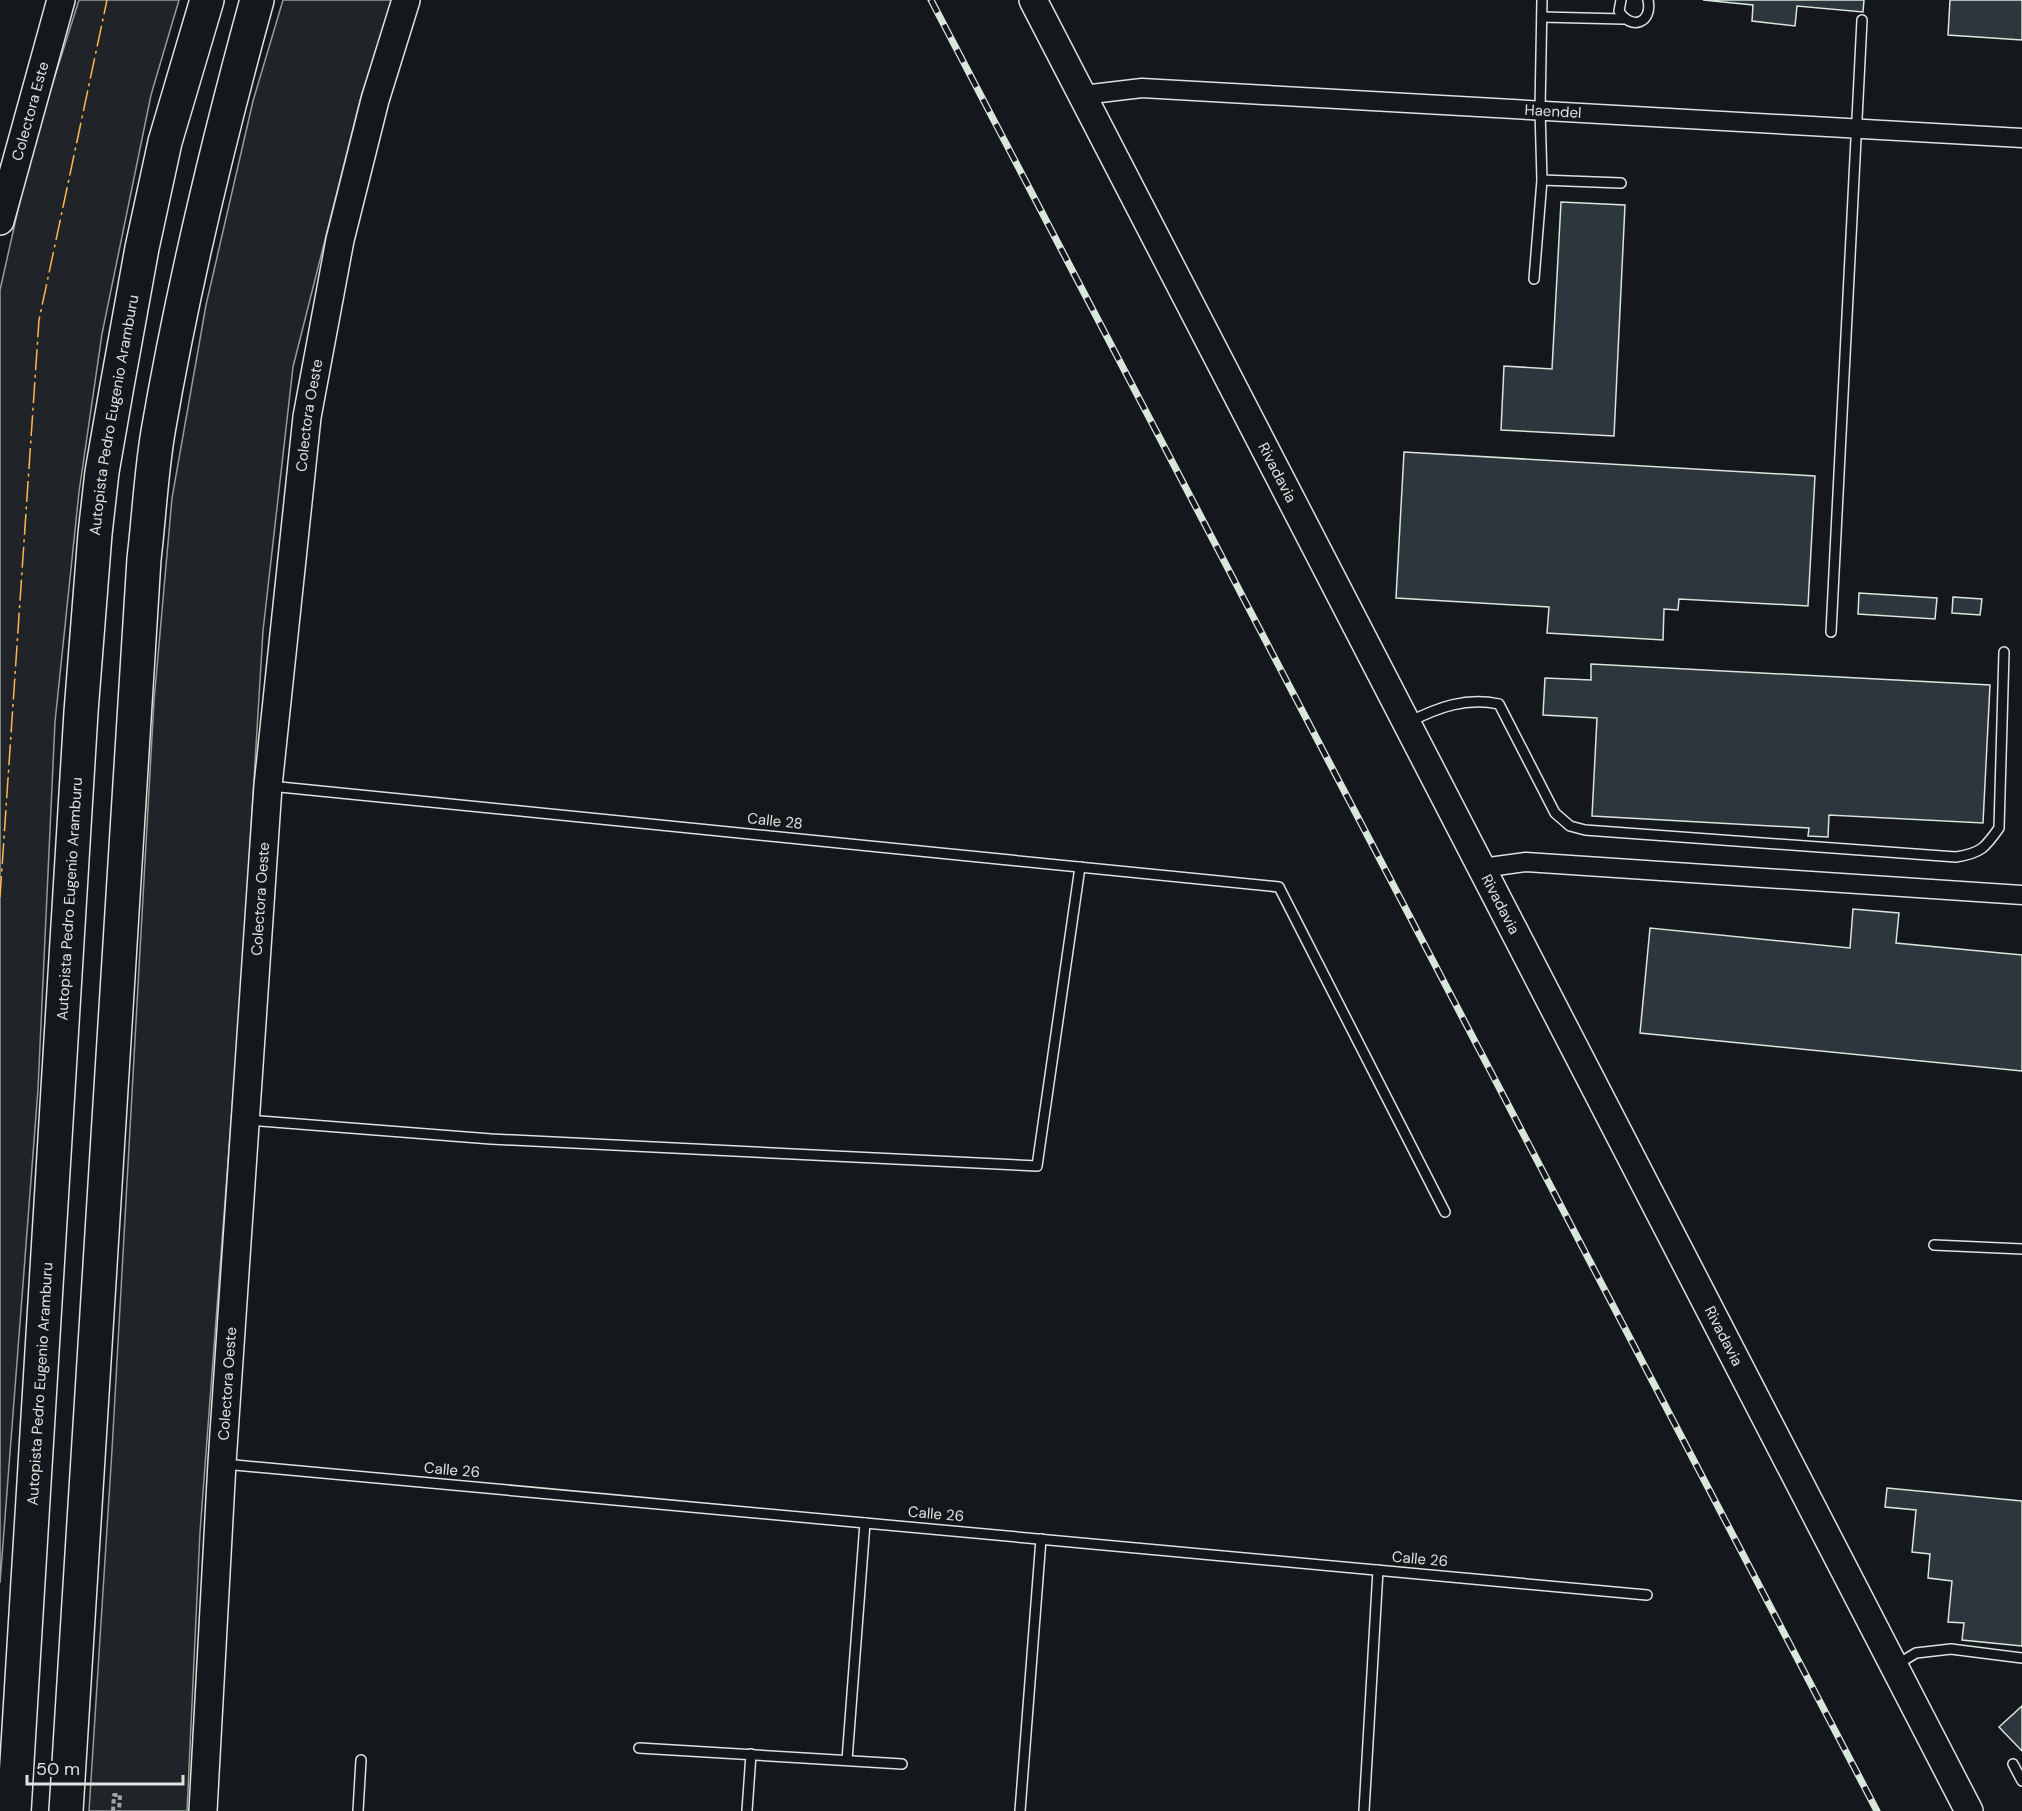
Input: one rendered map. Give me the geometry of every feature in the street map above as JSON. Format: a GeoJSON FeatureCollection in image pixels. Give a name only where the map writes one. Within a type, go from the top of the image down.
{"type":"FeatureCollection","features":[{"type":"Feature","properties":{"kind":"highway","name":"Autopista Pedro Eugenio Aramburu"},"geometry":{"type":"LineString","coordinates":[[14,1811],[81,712],[95,534],[102,472],[142,248],[165,142],[207,0]]}},
{"type":"Feature","properties":{"kind":"highway"},"geometry":{"type":"LineString","coordinates":[[66,1811],[129,765],[145,547],[158,433],[187,285],[222,129],[257,0]]}},
{"type":"Feature","properties":{"kind":"street","name":"Colectora Este"},"geometry":{"type":"LineString","coordinates":[[0,221],[61,0]]}},
{"type":"Feature","properties":{"kind":"street","name":"Colectora Oeste"},"geometry":{"type":"LineString","coordinates":[[203,1811],[222,1463],[268,786],[307,417],[340,240],[375,100],[406,0]]}},
{"type":"Feature","properties":{"kind":"street","name":"Rivadavia"},"geometry":{"type":"LineString","coordinates":[[1033,0],[1969,1811]]}},
{"type":"Feature","properties":{"kind":"street","name":"Haendel"},"geometry":{"type":"LineString","coordinates":[[1083,95],[1142,88],[2022,138]]}},
{"type":"Feature","properties":{"kind":"street"},"geometry":{"type":"LineString","coordinates":[[1482,868],[1526,862],[2022,895]]}},
{"type":"Feature","properties":{"kind":"lane"},"geometry":{"type":"LineString","coordinates":[[1534,279],[1542,180],[1540,110],[1542,0]]}},
{"type":"Feature","properties":{"kind":"lane"},"geometry":{"type":"LineString","coordinates":[[1621,0],[1619,11],[1623,19]]}},
{"type":"Feature","properties":{"kind":"lane"},"geometry":{"type":"LineString","coordinates":[[1542,17],[1623,19],[1640,22],[1647,16],[1650,8],[1648,0]]}},
{"type":"Feature","properties":{"kind":"lane"},"geometry":{"type":"LineString","coordinates":[[1831,632],[1862,20]]}},
{"type":"Feature","properties":{"kind":"lane"},"geometry":{"type":"LineString","coordinates":[[1542,180],[1621,183]]}},
{"type":"Feature","properties":{"kind":"lane"},"geometry":{"type":"LineString","coordinates":[[1407,723],[1454,703],[1482,700],[1499,704],[1555,813],[1570,826],[1585,830],[1956,857],[1975,854],[1987,845],[1999,828],[2004,652]]}},
{"type":"Feature","properties":{"kind":"lane","name":"Calle 28"},"geometry":{"type":"LineString","coordinates":[[268,786],[1279,887],[1445,1212]]}},
{"type":"Feature","properties":{"kind":"lane"},"geometry":{"type":"LineString","coordinates":[[246,1119],[491,1139],[1037,1166],[1080,867]]}},
{"type":"Feature","properties":{"kind":"lane"},"geometry":{"type":"LineString","coordinates":[[1935,1245],[2022,1249]]}},
{"type":"Feature","properties":{"kind":"lane","name":"Calle 26"},"geometry":{"type":"LineString","coordinates":[[222,1463],[1647,1595]]}},
{"type":"Feature","properties":{"kind":"lane"},"geometry":{"type":"LineString","coordinates":[[847,1760],[866,1523]]}},
{"type":"Feature","properties":{"kind":"lane"},"geometry":{"type":"LineString","coordinates":[[1020,1811],[1041,1539]]}},
{"type":"Feature","properties":{"kind":"lane"},"geometry":{"type":"LineString","coordinates":[[1364,1811],[1378,1570]]}},
{"type":"Feature","properties":{"kind":"lane"},"geometry":{"type":"LineString","coordinates":[[1894,1666],[1916,1653],[1951,1649],[2022,1658]]}},
{"type":"Feature","properties":{"kind":"lane"},"geometry":{"type":"LineString","coordinates":[[639,1748],[902,1764]]}},
{"type":"Feature","properties":{"kind":"lane"},"geometry":{"type":"LineString","coordinates":[[747,1811],[751,1754]]}},
{"type":"Feature","properties":{"kind":"lane"},"geometry":{"type":"LineString","coordinates":[[358,1811],[361,1760]]}},
{"type":"Feature","properties":{"kind":"lane"},"geometry":{"type":"LineString","coordinates":[[2013,1764],[2022,1781]]}},
{"type":"Feature","properties":{"kind":"path"},"geometry":{"type":"LineString","coordinates":[[113,1811],[114,1795],[120,1795],[119,1811]]}},
{"type":"Feature","properties":{"kind":"shaded area"},"geometry":{"type":"Polygon","coordinates":[[[79,0],[179,0],[151,95],[102,334],[79,492],[55,722],[38,1089],[0,1583],[0,290],[31,152],[79,0]]]}},
{"type":"Feature","properties":{"kind":"shaded area"},"geometry":{"type":"Polygon","coordinates":[[[283,0],[392,0],[361,97],[293,367],[263,631],[242,977],[200,1532],[187,1811],[89,1811],[112,1450],[154,701],[172,498],[206,305],[253,101],[283,0]]]}},
{"type":"Feature","properties":{"kind":"building"},"geometry":{"type":"Polygon","coordinates":[[[1703,0],[1864,0],[1863,12],[1797,6],[1795,26],[1752,21],[1753,5],[1703,0]]]}},
{"type":"Feature","properties":{"kind":"building"},"geometry":{"type":"Polygon","coordinates":[[[1950,0],[2022,0],[2022,40],[1948,35],[1950,0]]]}},
{"type":"Feature","properties":{"kind":"building"},"geometry":{"type":"Polygon","coordinates":[[[1561,202],[1625,205],[1614,436],[1501,430],[1504,366],[1552,369],[1561,202]]]}},
{"type":"Feature","properties":{"kind":"building"},"geometry":{"type":"Polygon","coordinates":[[[1404,452],[1815,476],[1808,606],[1679,599],[1678,610],[1664,609],[1663,640],[1547,633],[1549,607],[1396,598],[1404,452]]]}},
{"type":"Feature","properties":{"kind":"building"},"geometry":{"type":"Polygon","coordinates":[[[1859,593],[1937,598],[1935,619],[1858,614],[1859,593]]]}},
{"type":"Feature","properties":{"kind":"building"},"geometry":{"type":"Polygon","coordinates":[[[1953,597],[1982,599],[1980,615],[1952,613],[1953,597]]]}},
{"type":"Feature","properties":{"kind":"building"},"geometry":{"type":"Polygon","coordinates":[[[1591,664],[1990,685],[1983,823],[1829,815],[1828,837],[1808,836],[1809,828],[1592,816],[1597,718],[1543,715],[1545,678],[1591,680],[1591,664]]]}},
{"type":"Feature","properties":{"kind":"building"},"geometry":{"type":"Polygon","coordinates":[[[1853,909],[1899,913],[1896,943],[2022,955],[2022,1071],[1640,1033],[1650,928],[1850,948],[1853,909]]]}},
{"type":"Feature","properties":{"kind":"building"},"geometry":{"type":"Polygon","coordinates":[[[1887,1488],[2022,1501],[2022,1646],[1962,1640],[1964,1623],[1948,1622],[1952,1581],[1928,1578],[1930,1554],[1912,1552],[1916,1510],[1885,1507],[1887,1488]]]}},
{"type":"Feature","properties":{"kind":"building"},"geometry":{"type":"Polygon","coordinates":[[[2022,1706],[2022,1751],[1999,1727],[2022,1706]]]}},
{"type":"Feature","properties":{"kind":"railway"},"geometry":{"type":"LineString","coordinates":[[931,0],[1877,1811]]}},
{"type":"Feature","properties":{"kind":"power"},"geometry":{"type":"LineString","coordinates":[[0,897],[39,320],[107,0]]}}]}
